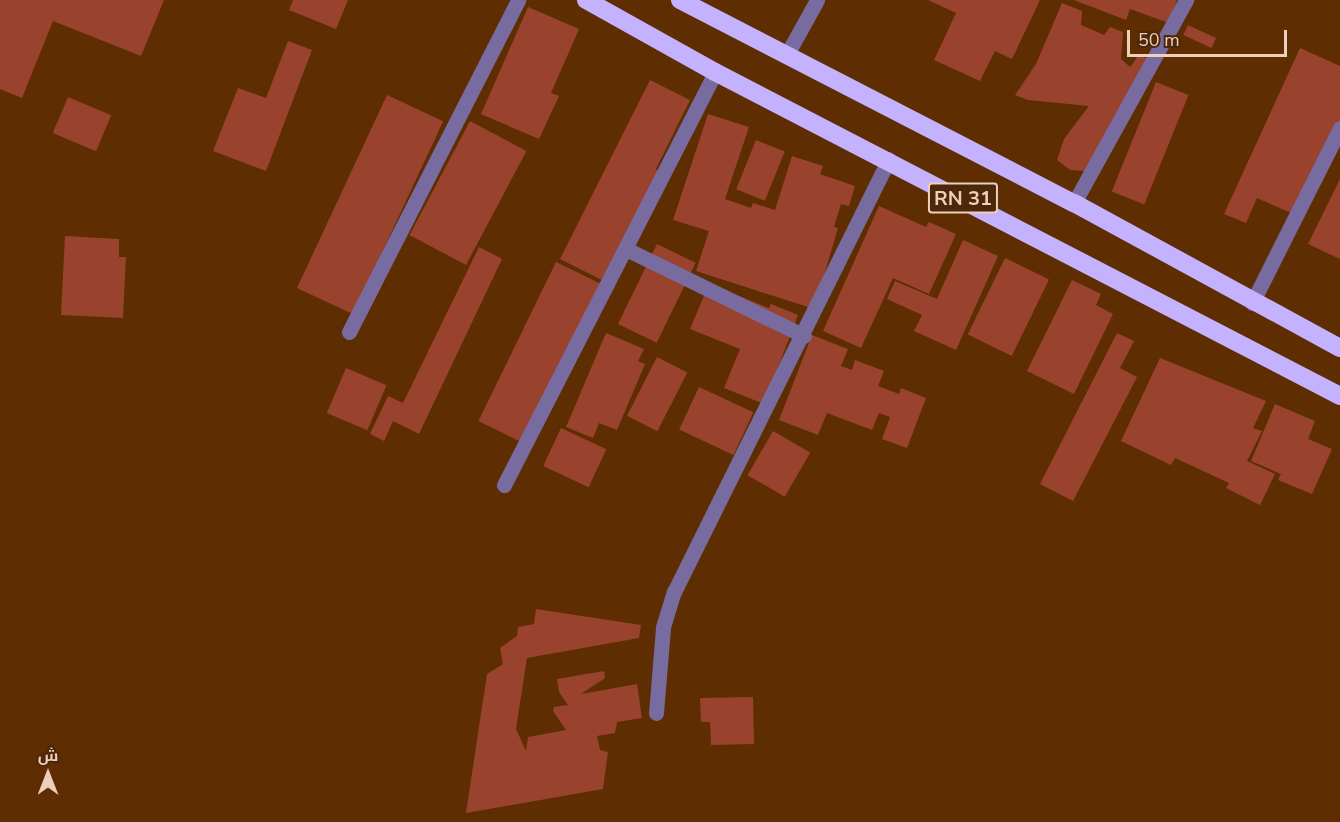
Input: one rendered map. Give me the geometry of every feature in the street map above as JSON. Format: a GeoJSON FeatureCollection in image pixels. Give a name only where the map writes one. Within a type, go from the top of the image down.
{"type":"FeatureCollection","features":[{"type":"Feature","properties":{"kind":"highway","name":"RN 31"},"geometry":{"type":"LineString","coordinates":[[586,0],[715,72],[889,159],[1340,396]]}},
{"type":"Feature","properties":{"kind":"highway","name":"RN 31"},"geometry":{"type":"LineString","coordinates":[[680,0],[1074,203],[1252,303],[1340,348]]}},
{"type":"Feature","properties":{"kind":"street"},"geometry":{"type":"LineString","coordinates":[[349,332],[518,0]]}},
{"type":"Feature","properties":{"kind":"street"},"geometry":{"type":"LineString","coordinates":[[786,56],[817,0]]}},
{"type":"Feature","properties":{"kind":"street"},"geometry":{"type":"LineString","coordinates":[[1074,203],[1186,0]]}},
{"type":"Feature","properties":{"kind":"street"},"geometry":{"type":"LineString","coordinates":[[504,484],[715,72]]}},
{"type":"Feature","properties":{"kind":"street"},"geometry":{"type":"LineString","coordinates":[[1252,303],[1340,128]]}},
{"type":"Feature","properties":{"kind":"street"},"geometry":{"type":"LineString","coordinates":[[656,713],[663,627],[674,592],[804,336],[889,159]]}},
{"type":"Feature","properties":{"kind":"street"},"geometry":{"type":"LineString","coordinates":[[626,249],[804,336]]}},
{"type":"Feature","properties":{"kind":"building"},"geometry":{"type":"Polygon","coordinates":[[[0,0],[164,0],[141,56],[53,21],[22,98],[0,89],[0,0]]]}},
{"type":"Feature","properties":{"kind":"building"},"geometry":{"type":"Polygon","coordinates":[[[293,0],[348,0],[336,29],[289,10],[293,0]]]}},
{"type":"Feature","properties":{"kind":"building"},"geometry":{"type":"Polygon","coordinates":[[[928,0],[1040,0],[1012,59],[995,51],[980,81],[934,60],[956,13],[928,0]]]}},
{"type":"Feature","properties":{"kind":"building"},"geometry":{"type":"Polygon","coordinates":[[[1074,0],[1177,0],[1169,23],[1130,9],[1126,20],[1074,0]]]}},
{"type":"Feature","properties":{"kind":"building"},"geometry":{"type":"Polygon","coordinates":[[[1062,3],[1082,11],[1081,25],[1104,35],[1110,27],[1123,32],[1121,59],[1130,67],[1139,55],[1153,61],[1085,171],[1070,170],[1057,160],[1064,139],[1089,106],[1028,100],[1015,95],[1036,64],[1062,3]]]}},
{"type":"Feature","properties":{"kind":"building"},"geometry":{"type":"Polygon","coordinates":[[[528,7],[579,29],[551,93],[559,96],[539,139],[481,114],[528,7]]]}},
{"type":"Feature","properties":{"kind":"building"},"geometry":{"type":"Polygon","coordinates":[[[1188,25],[1216,38],[1211,48],[1183,35],[1188,25]]]}},
{"type":"Feature","properties":{"kind":"building"},"geometry":{"type":"Polygon","coordinates":[[[288,41],[312,50],[266,171],[213,151],[238,88],[266,98],[288,41]]]}},
{"type":"Feature","properties":{"kind":"building"},"geometry":{"type":"Polygon","coordinates":[[[1300,48],[1340,66],[1340,122],[1298,216],[1257,198],[1246,223],[1224,214],[1300,48]]]}},
{"type":"Feature","properties":{"kind":"building"},"geometry":{"type":"Polygon","coordinates":[[[650,80],[690,100],[656,169],[660,172],[608,283],[560,259],[650,80]]]}},
{"type":"Feature","properties":{"kind":"building"},"geometry":{"type":"Polygon","coordinates":[[[1156,82],[1188,95],[1144,205],[1112,191],[1156,82]]]}},
{"type":"Feature","properties":{"kind":"building"},"geometry":{"type":"Polygon","coordinates":[[[387,95],[443,121],[353,314],[297,288],[387,95]]]}},
{"type":"Feature","properties":{"kind":"building"},"geometry":{"type":"Polygon","coordinates":[[[68,97],[111,115],[96,151],[53,133],[68,97]]]}},
{"type":"Feature","properties":{"kind":"building"},"geometry":{"type":"Polygon","coordinates":[[[708,114],[749,127],[725,199],[751,208],[753,203],[775,210],[792,156],[823,166],[820,174],[855,186],[849,206],[841,204],[834,227],[838,228],[814,309],[696,271],[709,231],[673,220],[708,114]]]}},
{"type":"Feature","properties":{"kind":"building"},"geometry":{"type":"Polygon","coordinates":[[[470,121],[527,151],[466,265],[409,235],[470,121]]]}},
{"type":"Feature","properties":{"kind":"building"},"geometry":{"type":"Polygon","coordinates":[[[756,140],[785,152],[765,201],[736,189],[756,140]]]}},
{"type":"Feature","properties":{"kind":"building"},"geometry":{"type":"Polygon","coordinates":[[[1340,179],[1340,259],[1308,244],[1340,179]]]}},
{"type":"Feature","properties":{"kind":"building"},"geometry":{"type":"Polygon","coordinates":[[[879,206],[926,227],[929,222],[956,234],[929,294],[893,278],[861,348],[823,331],[879,206]]]}},
{"type":"Feature","properties":{"kind":"building"},"geometry":{"type":"Polygon","coordinates":[[[65,236],[119,239],[119,257],[126,257],[123,318],[61,315],[65,236]]]}},
{"type":"Feature","properties":{"kind":"building"},"geometry":{"type":"Polygon","coordinates":[[[963,240],[998,256],[956,350],[914,331],[922,315],[887,299],[895,281],[937,299],[963,240]]]}},
{"type":"Feature","properties":{"kind":"building"},"geometry":{"type":"Polygon","coordinates":[[[657,244],[696,263],[657,343],[618,324],[657,244]]]}},
{"type":"Feature","properties":{"kind":"building"},"geometry":{"type":"Polygon","coordinates":[[[479,247],[502,259],[419,434],[393,421],[384,441],[370,434],[388,396],[403,403],[479,247]]]}},
{"type":"Feature","properties":{"kind":"building"},"geometry":{"type":"Polygon","coordinates":[[[1005,258],[1049,279],[1012,356],[968,334],[1005,258]]]}},
{"type":"Feature","properties":{"kind":"building"},"geometry":{"type":"Polygon","coordinates":[[[556,262],[605,286],[528,445],[478,421],[556,262]]]}},
{"type":"Feature","properties":{"kind":"building"},"geometry":{"type":"Polygon","coordinates":[[[1072,280],[1101,294],[1096,305],[1113,314],[1074,394],[1027,371],[1072,280]]]}},
{"type":"Feature","properties":{"kind":"building"},"geometry":{"type":"Polygon","coordinates":[[[709,284],[769,308],[771,304],[798,315],[764,404],[724,388],[740,349],[690,329],[709,284]]]}},
{"type":"Feature","properties":{"kind":"building"},"geometry":{"type":"Polygon","coordinates":[[[606,333],[644,349],[638,361],[645,364],[617,430],[599,423],[593,438],[566,427],[606,333]]]}},
{"type":"Feature","properties":{"kind":"building"},"geometry":{"type":"Polygon","coordinates":[[[1117,333],[1134,341],[1120,368],[1137,377],[1073,501],[1040,484],[1117,333]]]}},
{"type":"Feature","properties":{"kind":"building"},"geometry":{"type":"Polygon","coordinates":[[[812,335],[848,349],[841,366],[852,370],[855,360],[884,371],[878,386],[899,394],[901,388],[926,398],[907,448],[882,439],[890,417],[879,413],[872,430],[827,413],[818,435],[779,420],[812,335]]]}},
{"type":"Feature","properties":{"kind":"building"},"geometry":{"type":"Polygon","coordinates":[[[657,357],[687,372],[657,431],[627,416],[657,357]]]}},
{"type":"Feature","properties":{"kind":"building"},"geometry":{"type":"Polygon","coordinates":[[[1160,358],[1266,401],[1253,428],[1262,431],[1247,461],[1275,474],[1260,505],[1226,488],[1229,483],[1175,458],[1171,465],[1121,441],[1160,358]]]}},
{"type":"Feature","properties":{"kind":"building"},"geometry":{"type":"Polygon","coordinates":[[[346,368],[387,385],[367,430],[327,413],[346,368]]]}},
{"type":"Feature","properties":{"kind":"building"},"geometry":{"type":"Polygon","coordinates":[[[699,387],[753,412],[734,455],[679,430],[699,387]]]}},
{"type":"Feature","properties":{"kind":"building"},"geometry":{"type":"Polygon","coordinates":[[[1275,404],[1315,421],[1308,439],[1332,449],[1312,494],[1278,480],[1281,474],[1251,461],[1275,404]]]}},
{"type":"Feature","properties":{"kind":"building"},"geometry":{"type":"Polygon","coordinates":[[[561,428],[606,449],[589,487],[543,466],[561,428]]]}},
{"type":"Feature","properties":{"kind":"building"},"geometry":{"type":"Polygon","coordinates":[[[773,431],[810,452],[785,497],[748,475],[773,431]]]}},
{"type":"Feature","properties":{"kind":"building"},"geometry":{"type":"Polygon","coordinates":[[[536,609],[641,625],[639,638],[527,658],[516,729],[526,751],[528,737],[566,730],[553,711],[554,707],[568,705],[559,692],[557,679],[604,671],[605,678],[581,694],[637,684],[642,718],[617,722],[615,733],[597,736],[600,750],[608,752],[603,789],[466,813],[487,674],[503,664],[500,648],[517,636],[518,627],[534,624],[536,609]]]}},
{"type":"Feature","properties":{"kind":"building"},"geometry":{"type":"Polygon","coordinates":[[[753,697],[754,744],[711,745],[710,722],[701,722],[700,698],[753,697]]]}}]}
